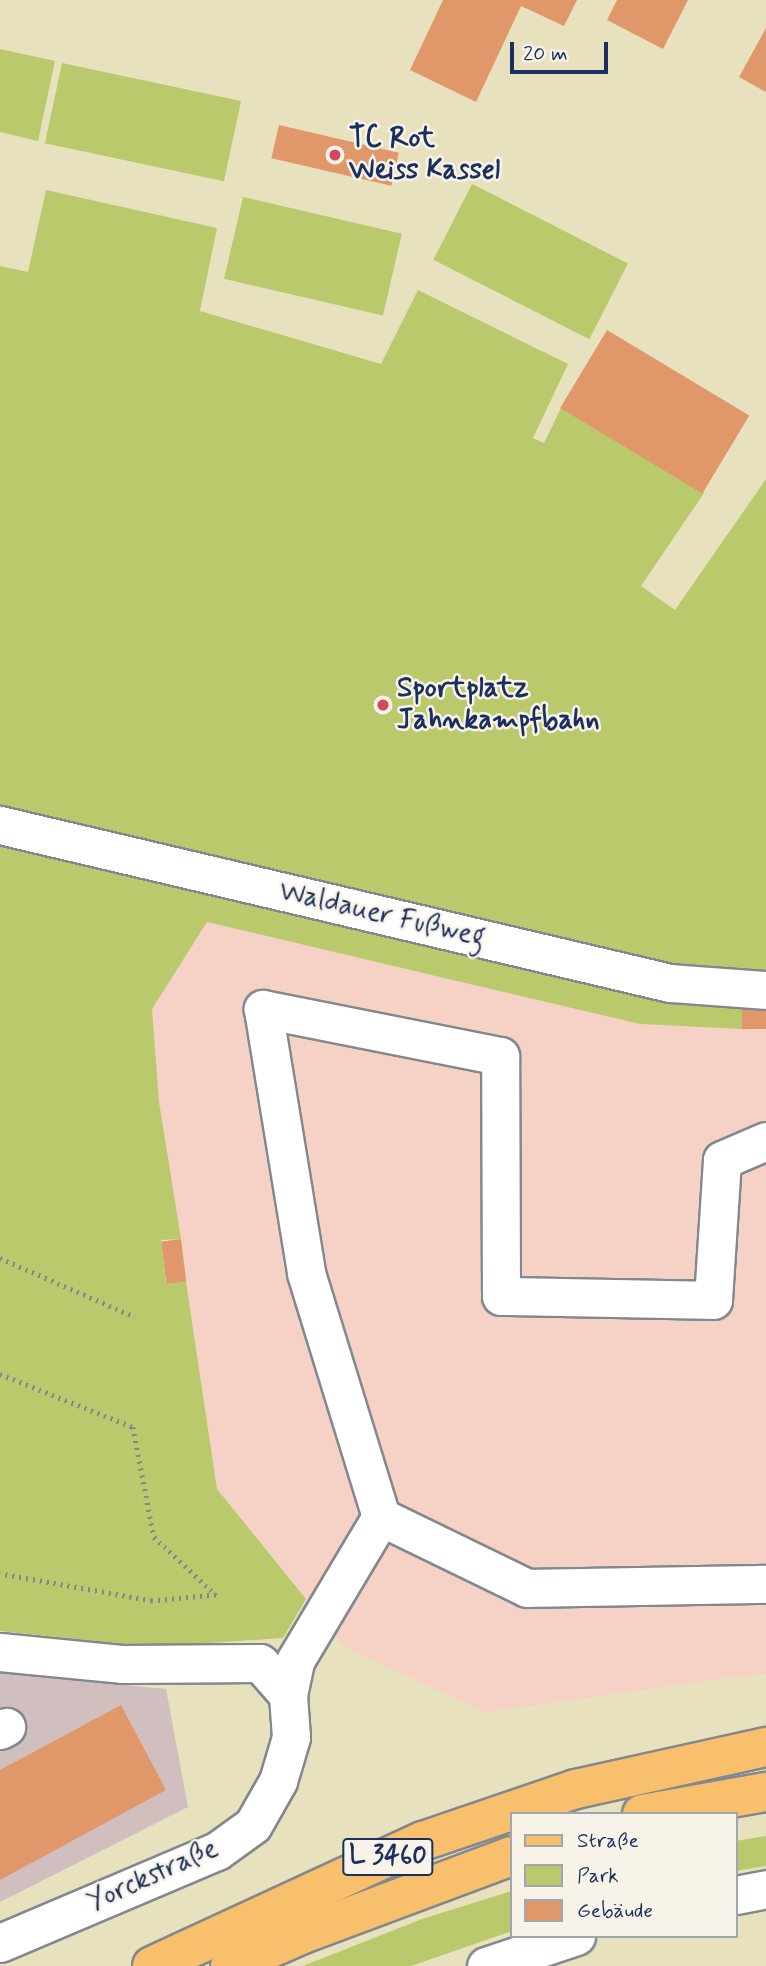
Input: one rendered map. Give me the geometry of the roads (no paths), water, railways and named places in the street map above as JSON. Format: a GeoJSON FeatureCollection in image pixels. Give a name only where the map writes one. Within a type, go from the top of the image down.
{"type":"FeatureCollection","features":[{"type":"Feature","properties":{"kind":"main road","name":"L 3460"},"geometry":{"type":"LineString","coordinates":[[152,1966],[423,1841],[576,1789],[766,1747]]}},
{"type":"Feature","properties":{"kind":"main road"},"geometry":{"type":"LineString","coordinates":[[653,1812],[766,1792]]}},
{"type":"Feature","properties":{"kind":"main road","name":"L 3460"},"geometry":{"type":"LineString","coordinates":[[230,1966],[303,1934],[510,1857]]}},
{"type":"Feature","properties":{"kind":"street","name":"Waldauer Fußweg"},"geometry":{"type":"LineString","coordinates":[[0,825],[670,983],[766,990]]}},
{"type":"Feature","properties":{"kind":"street"},"geometry":{"type":"LineString","coordinates":[[766,1141],[722,1160],[713,1300],[501,1296],[500,1056],[263,1009],[306,1273],[381,1517],[527,1588],[766,1584]]}},
{"type":"Feature","properties":{"kind":"street","name":"Yorckstraße"},"geometry":{"type":"LineString","coordinates":[[0,1943],[217,1851],[253,1825],[278,1781],[291,1737],[288,1695],[295,1661],[381,1517]]}},
{"type":"Feature","properties":{"kind":"street"},"geometry":{"type":"LineString","coordinates":[[0,1653],[123,1664],[260,1663],[288,1695]]}},
{"type":"Feature","properties":{"kind":"street"},"geometry":{"type":"LineString","coordinates":[[738,1895],[766,1889]]}},
{"type":"Feature","properties":{"kind":"street"},"geometry":{"type":"LineString","coordinates":[[486,1966],[572,1938]]}},
{"type":"Feature","properties":{"kind":"street"},"geometry":{"type":"LineString","coordinates":[[575,1938],[580,1966]]}},
{"type":"Feature","properties":{"kind":"place","name":"TC Rot Weiss Kassel"},"geometry":{"type":"Point","coordinates":[335,155]}},
{"type":"Feature","properties":{"kind":"place","name":"Sportplatz Jahnkampfbahn"},"geometry":{"type":"Point","coordinates":[383,705]}}]}
